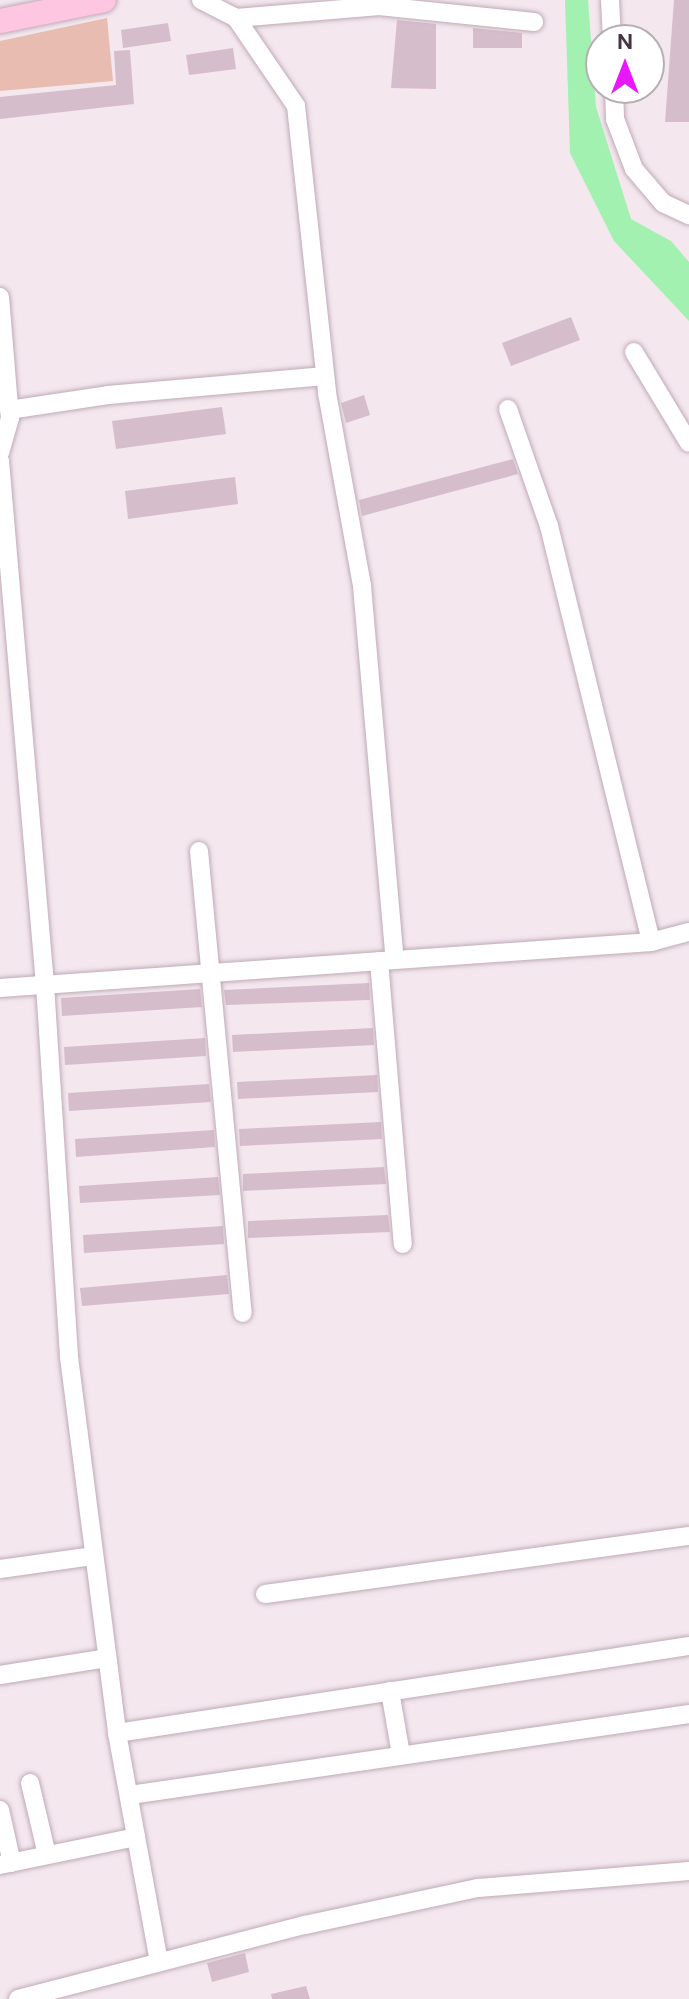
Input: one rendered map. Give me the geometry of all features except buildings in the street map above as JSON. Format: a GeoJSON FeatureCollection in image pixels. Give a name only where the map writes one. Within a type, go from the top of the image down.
{"type":"FeatureCollection","features":[{"type":"Feature","properties":{"kind":"main road"},"geometry":{"type":"LineString","coordinates":[[0,21],[104,0]]}},
{"type":"Feature","properties":{"kind":"street"},"geometry":{"type":"LineString","coordinates":[[201,0],[236,18],[296,106],[325,376],[362,586],[403,1244]]}},
{"type":"Feature","properties":{"kind":"street"},"geometry":{"type":"LineString","coordinates":[[610,0],[611,24]]}},
{"type":"Feature","properties":{"kind":"street"},"geometry":{"type":"LineString","coordinates":[[236,18],[379,6],[534,22]]}},
{"type":"Feature","properties":{"kind":"street"},"geometry":{"type":"LineString","coordinates":[[615,104],[615,119],[634,169],[663,203],[689,215]]}},
{"type":"Feature","properties":{"kind":"street"},"geometry":{"type":"LineString","coordinates":[[0,297],[9,410],[0,453]]}},
{"type":"Feature","properties":{"kind":"street"},"geometry":{"type":"LineString","coordinates":[[634,352],[689,443]]}},
{"type":"Feature","properties":{"kind":"street"},"geometry":{"type":"LineString","coordinates":[[9,410],[108,395],[325,376]]}},
{"type":"Feature","properties":{"kind":"street"},"geometry":{"type":"LineString","coordinates":[[508,409],[549,526],[651,942]]}},
{"type":"Feature","properties":{"kind":"street"},"geometry":{"type":"LineString","coordinates":[[0,461],[45,985],[69,1357],[117,1733],[159,1962]]}},
{"type":"Feature","properties":{"kind":"street"},"geometry":{"type":"LineString","coordinates":[[199,851],[243,1313]]}},
{"type":"Feature","properties":{"kind":"street"},"geometry":{"type":"LineString","coordinates":[[0,988],[651,942],[689,932]]}},
{"type":"Feature","properties":{"kind":"street"},"geometry":{"type":"LineString","coordinates":[[265,1594],[689,1536]]}},
{"type":"Feature","properties":{"kind":"street"},"geometry":{"type":"LineString","coordinates":[[0,1569],[94,1556]]}},
{"type":"Feature","properties":{"kind":"street"},"geometry":{"type":"LineString","coordinates":[[117,1733],[689,1646]]}},
{"type":"Feature","properties":{"kind":"street"},"geometry":{"type":"LineString","coordinates":[[0,1675],[107,1658]]}},
{"type":"Feature","properties":{"kind":"street"},"geometry":{"type":"LineString","coordinates":[[390,1691],[401,1755]]}},
{"type":"Feature","properties":{"kind":"street"},"geometry":{"type":"LineString","coordinates":[[130,1795],[689,1714]]}},
{"type":"Feature","properties":{"kind":"street"},"geometry":{"type":"LineString","coordinates":[[30,1783],[47,1855]]}},
{"type":"Feature","properties":{"kind":"street"},"geometry":{"type":"LineString","coordinates":[[0,1810],[6,1864],[136,1837]]}},
{"type":"Feature","properties":{"kind":"street"},"geometry":{"type":"LineString","coordinates":[[18,1999],[159,1962],[478,1888],[689,1871]]}},
{"type":"Feature","properties":{"kind":"shaded area"},"geometry":{"type":"Polygon","coordinates":[[[565,0],[588,0],[590,24],[585,24],[585,104],[596,104],[631,219],[671,241],[689,262],[689,321],[614,241],[570,153],[565,0]]]}},
{"type":"Feature","properties":{"kind":"shaded area"},"geometry":{"type":"Polygon","coordinates":[[[107,18],[113,81],[0,91],[0,41],[107,18]]]}}]}
